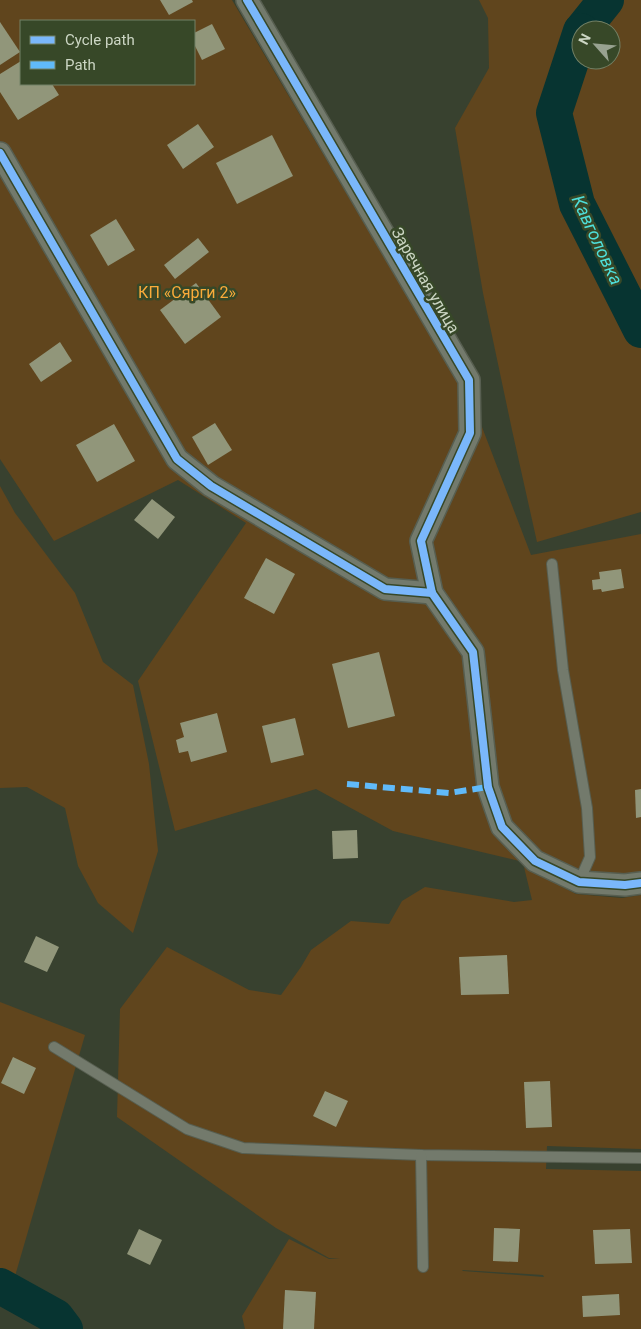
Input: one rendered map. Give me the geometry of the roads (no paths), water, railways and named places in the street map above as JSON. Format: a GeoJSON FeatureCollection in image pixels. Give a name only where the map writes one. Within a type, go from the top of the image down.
{"type":"FeatureCollection","features":[{"type":"Feature","properties":{"kind":"street","name":"Заречная улица"},"geometry":{"type":"LineString","coordinates":[[247,0],[469,380],[470,433],[421,541],[432,593]]}},
{"type":"Feature","properties":{"kind":"street"},"geometry":{"type":"LineString","coordinates":[[0,154],[177,459],[210,486],[385,589],[432,593],[473,652],[488,787],[502,827],[535,861],[579,882],[625,885],[641,883]]}},
{"type":"Feature","properties":{"kind":"lane"},"geometry":{"type":"LineString","coordinates":[[552,564],[563,670],[587,808],[590,858],[579,882]]}},
{"type":"Feature","properties":{"kind":"lane"},"geometry":{"type":"LineString","coordinates":[[54,1047],[187,1129],[243,1148],[421,1155],[641,1158]]}},
{"type":"Feature","properties":{"kind":"lane"},"geometry":{"type":"LineString","coordinates":[[421,1155],[423,1267]]}},
{"type":"Feature","properties":{"kind":"waterway","name":"Кавголовка"},"geometry":{"type":"LineString","coordinates":[[590,20],[606,0]]}},
{"type":"Feature","properties":{"kind":"waterway","name":"Кавголовка"},"geometry":{"type":"LineString","coordinates":[[571,61],[554,113],[577,204],[641,330]]}},
{"type":"Feature","properties":{"kind":"waterway"},"geometry":{"type":"LineString","coordinates":[[0,1286],[56,1317],[65,1329]]}},
{"type":"Feature","properties":{"kind":"park label","name":"КП «Сярги 2»"},"geometry":{"type":"Point","coordinates":[187,292]}}]}
